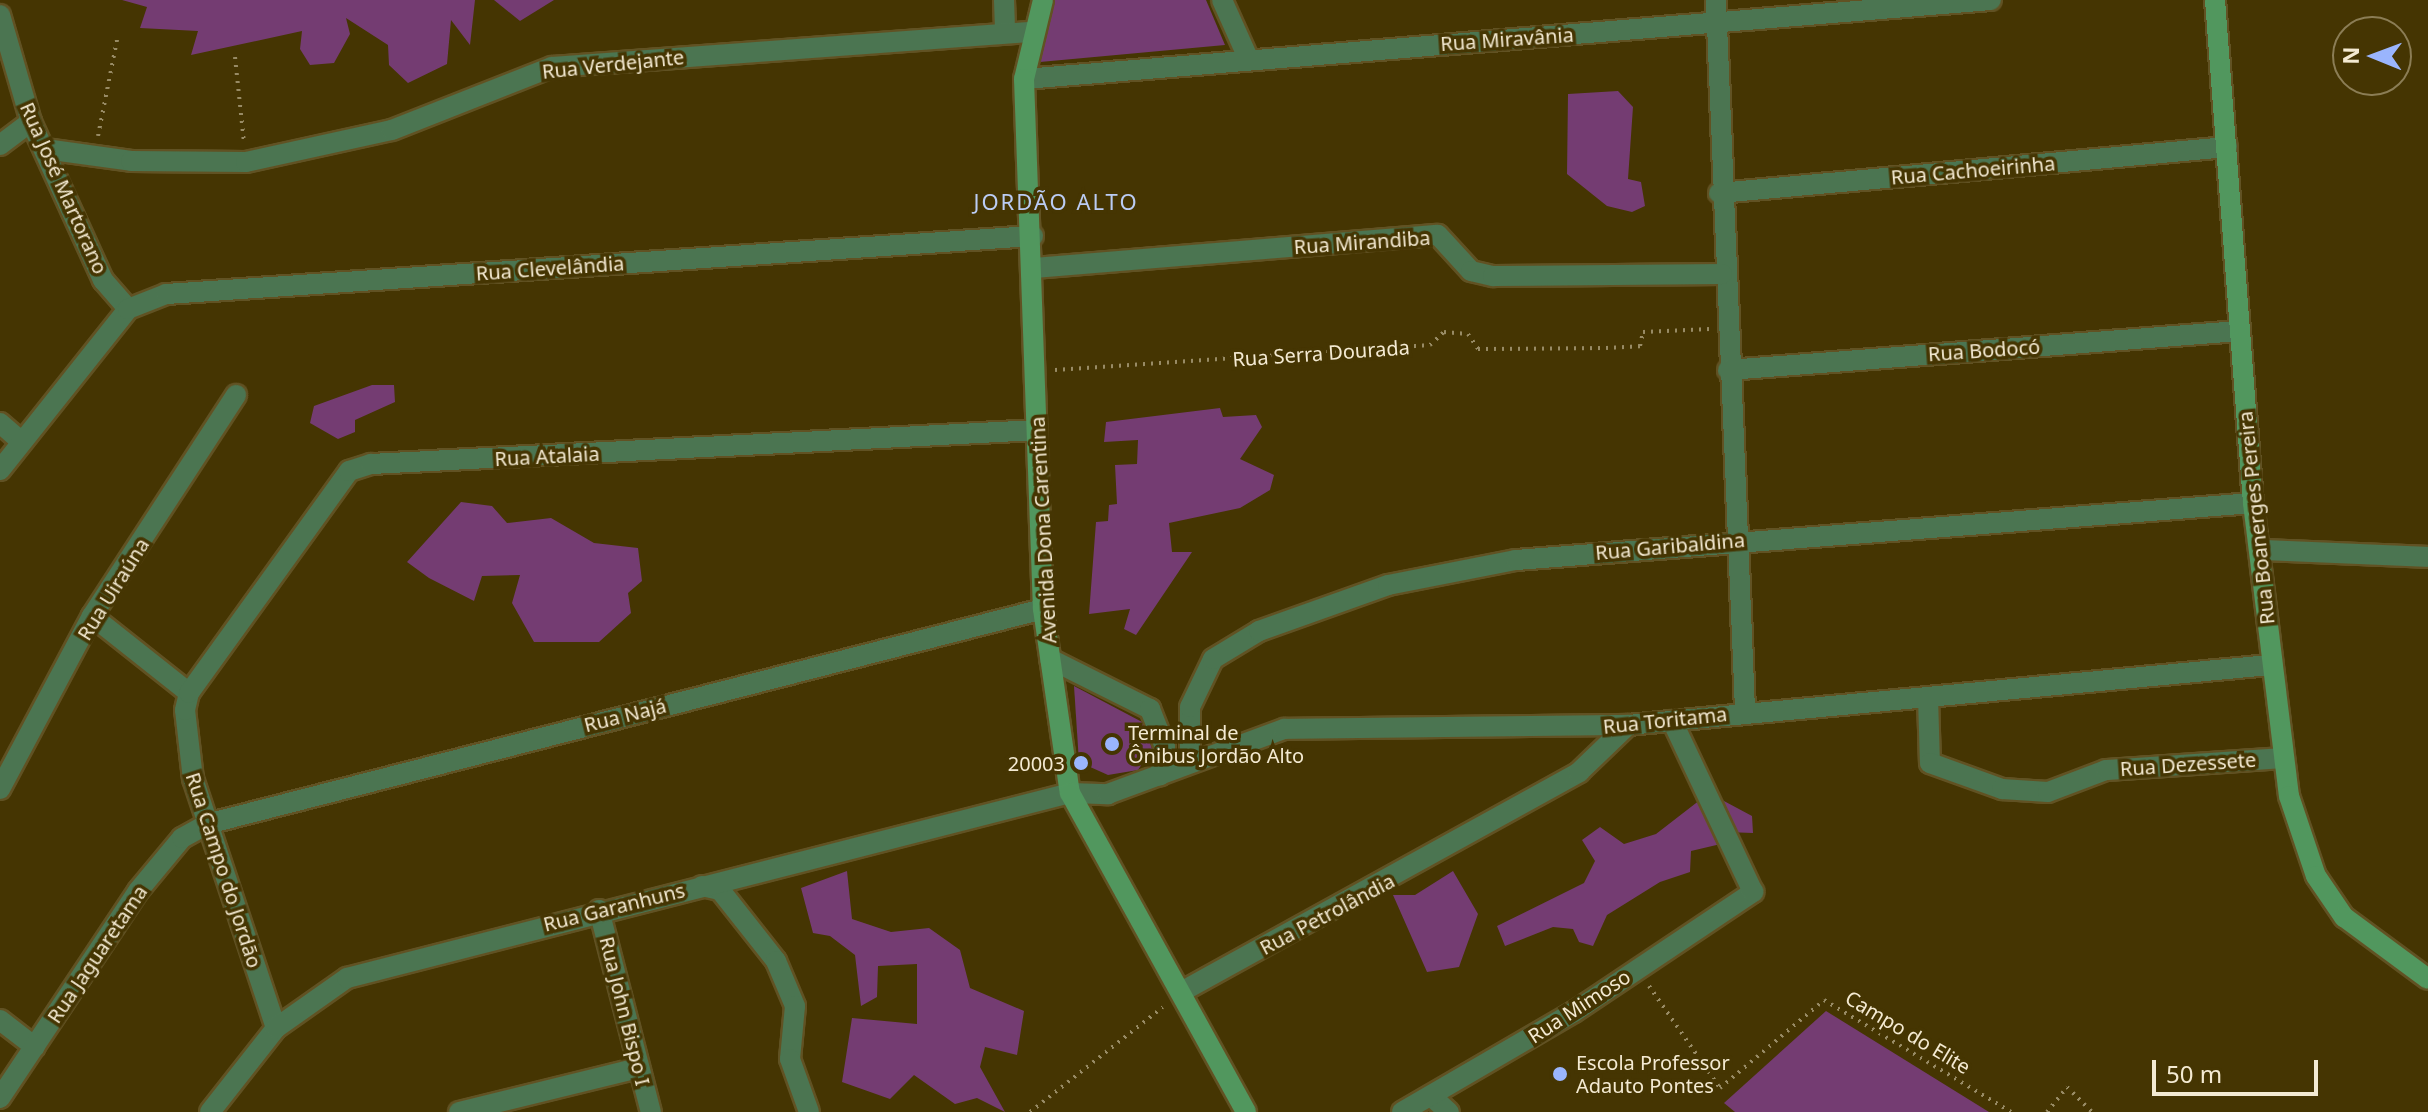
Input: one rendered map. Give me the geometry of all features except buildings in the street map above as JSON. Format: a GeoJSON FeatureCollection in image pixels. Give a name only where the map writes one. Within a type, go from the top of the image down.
{"type":"FeatureCollection","features":[{"type":"Feature","properties":{"kind":"street"},"geometry":{"type":"LineString","coordinates":[[1004,0],[1005,30]]}},
{"type":"Feature","properties":{"kind":"street","name":"Avenida Dona Carentina"},"geometry":{"type":"LineString","coordinates":[[1043,0],[1024,79],[1033,236],[1043,609],[1070,793],[1183,991],[1246,1112]]}},
{"type":"Feature","properties":{"kind":"street"},"geometry":{"type":"LineString","coordinates":[[1222,0],[1249,60]]}},
{"type":"Feature","properties":{"kind":"street"},"geometry":{"type":"LineString","coordinates":[[1716,0],[1722,274],[1740,539],[1745,711]]}},
{"type":"Feature","properties":{"kind":"street","name":"Rua Miravânia"},"geometry":{"type":"LineString","coordinates":[[1024,79],[1991,0]]}},
{"type":"Feature","properties":{"kind":"street","name":"Rua Boanerges Pereira"},"geometry":{"type":"LineString","coordinates":[[2215,0],[2253,503],[2262,550],[2270,665],[2281,758],[2301,838],[2332,902],[2428,979]]}},
{"type":"Feature","properties":{"kind":"street","name":"Rua José Martorano"},"geometry":{"type":"LineString","coordinates":[[0,15],[31,122],[103,280],[128,309]]}},
{"type":"Feature","properties":{"kind":"street","name":"Rua Verdejante"},"geometry":{"type":"LineString","coordinates":[[45,149],[93,158],[246,162],[392,130],[552,67],[1005,30],[1033,32]]}},
{"type":"Feature","properties":{"kind":"street"},"geometry":{"type":"LineString","coordinates":[[0,145],[31,122]]}},
{"type":"Feature","properties":{"kind":"street","name":"Rua Cachoeirinha"},"geometry":{"type":"LineString","coordinates":[[1719,193],[2227,147]]}},
{"type":"Feature","properties":{"kind":"street","name":"Rua Mirandiba"},"geometry":{"type":"LineString","coordinates":[[1034,268],[1438,235],[1478,274],[1722,274]]}},
{"type":"Feature","properties":{"kind":"street","name":"Rua Clevelândia"},"geometry":{"type":"LineString","coordinates":[[0,470],[89,353],[128,309],[166,294],[1033,236]]}},
{"type":"Feature","properties":{"kind":"street","name":"Rua Bodocó"},"geometry":{"type":"LineString","coordinates":[[1728,370],[2240,331]]}},
{"type":"Feature","properties":{"kind":"street","name":"Rua Uiraúna"},"geometry":{"type":"LineString","coordinates":[[0,789],[92,616],[236,395]]}},
{"type":"Feature","properties":{"kind":"street"},"geometry":{"type":"LineString","coordinates":[[0,423],[21,441]]}},
{"type":"Feature","properties":{"kind":"street","name":"Rua Atalaia"},"geometry":{"type":"LineString","coordinates":[[187,702],[345,475],[364,465],[1037,430]]}},
{"type":"Feature","properties":{"kind":"street","name":"Rua Garibaldina"},"geometry":{"type":"LineString","coordinates":[[1190,761],[1190,707],[1213,659],[1324,605],[1461,568],[1740,539],[2253,503]]}},
{"type":"Feature","properties":{"kind":"street"},"geometry":{"type":"LineString","coordinates":[[2262,550],[2428,557]]}},
{"type":"Feature","properties":{"kind":"street","name":"Rua Najá"},"geometry":{"type":"LineString","coordinates":[[207,824],[1043,609]]}},
{"type":"Feature","properties":{"kind":"street"},"geometry":{"type":"LineString","coordinates":[[92,616],[187,702]]}},
{"type":"Feature","properties":{"kind":"street"},"geometry":{"type":"LineString","coordinates":[[1050,659],[1150,709],[1165,747],[1160,776]]}},
{"type":"Feature","properties":{"kind":"street","name":"Rua Toritama"},"geometry":{"type":"LineString","coordinates":[[1070,793],[1108,794],[1160,776],[1190,761],[1305,724],[1476,731],[1628,725],[1745,711],[2270,665]]}},
{"type":"Feature","properties":{"kind":"street","name":"Rua Dezessete"},"geometry":{"type":"LineString","coordinates":[[1928,697],[1930,763],[2002,789],[2048,792],[2106,770],[2281,758]]}},
{"type":"Feature","properties":{"kind":"street","name":"Rua Campo do Jordão"},"geometry":{"type":"LineString","coordinates":[[187,702],[187,751],[207,824],[276,1028]]}},
{"type":"Feature","properties":{"kind":"street","name":"Rua Mimoso"},"geometry":{"type":"LineString","coordinates":[[1402,1112],[1638,968],[1753,892],[1672,721]]}},
{"type":"Feature","properties":{"kind":"street","name":"Rua Petrolândia"},"geometry":{"type":"LineString","coordinates":[[1183,991],[1579,772],[1628,725]]}},
{"type":"Feature","properties":{"kind":"street","name":"Rua Garanhuns"},"geometry":{"type":"LineString","coordinates":[[210,1112],[276,1028],[347,978],[599,910],[1070,793]]}},
{"type":"Feature","properties":{"kind":"street","name":"Rua Jaguaretama"},"geometry":{"type":"LineString","coordinates":[[0,1098],[157,866],[207,824]]}},
{"type":"Feature","properties":{"kind":"street"},"geometry":{"type":"LineString","coordinates":[[700,885],[720,890],[776,961],[795,1006],[790,1059],[809,1112]]}},
{"type":"Feature","properties":{"kind":"street","name":"Rua John Bispo I"},"geometry":{"type":"LineString","coordinates":[[599,910],[651,1112]]}},
{"type":"Feature","properties":{"kind":"street"},"geometry":{"type":"LineString","coordinates":[[0,1020],[35,1047]]}},
{"type":"Feature","properties":{"kind":"street"},"geometry":{"type":"LineString","coordinates":[[459,1112],[638,1068]]}},
{"type":"Feature","properties":{"kind":"street"},"geometry":{"type":"LineString","coordinates":[[1431,1096],[1449,1112]]}},
{"type":"Feature","properties":{"kind":"street"},"geometry":{"type":"LineString","coordinates":[[0,1106],[10,1112]]}},
{"type":"Feature","properties":{"kind":"path"},"geometry":{"type":"LineString","coordinates":[[93,158],[118,35]]}},
{"type":"Feature","properties":{"kind":"path"},"geometry":{"type":"LineString","coordinates":[[235,57],[246,162]]}},
{"type":"Feature","properties":{"kind":"path","name":"Rua Serra Dourada"},"geometry":{"type":"LineString","coordinates":[[1037,371],[1430,345],[1444,332],[1468,334],[1478,349],[1606,348],[1640,346],[1643,332],[1725,329]]}},
{"type":"Feature","properties":{"kind":"path","name":"Campo do Elite"},"geometry":{"type":"LineString","coordinates":[[1638,968],[1720,1088],[1824,1000],[2011,1112]]}},
{"type":"Feature","properties":{"kind":"path"},"geometry":{"type":"LineString","coordinates":[[1030,1112],[1183,991]]}},
{"type":"Feature","properties":{"kind":"path"},"geometry":{"type":"LineString","coordinates":[[2047,1112],[2067,1087],[2092,1112]]}},
{"type":"Feature","properties":{"kind":"shaded area"},"geometry":{"type":"Polygon","coordinates":[[[122,0],[475,0],[470,45],[451,20],[447,64],[408,83],[389,65],[388,45],[346,18],[350,34],[334,63],[310,65],[300,49],[302,31],[191,55],[198,31],[140,28],[147,7],[122,0]]]}},
{"type":"Feature","properties":{"kind":"shaded area"},"geometry":{"type":"Polygon","coordinates":[[[494,0],[554,0],[520,21],[494,0]]]}},
{"type":"Feature","properties":{"kind":"shaded area"},"geometry":{"type":"Polygon","coordinates":[[[1055,0],[1206,0],[1225,45],[1040,62],[1055,0]]]}},
{"type":"Feature","properties":{"kind":"shaded area"},"geometry":{"type":"Polygon","coordinates":[[[1618,91],[1633,107],[1628,179],[1641,182],[1645,206],[1632,212],[1607,206],[1567,174],[1568,94],[1618,91]]]}},
{"type":"Feature","properties":{"kind":"shaded area"},"geometry":{"type":"Polygon","coordinates":[[[372,385],[394,385],[395,402],[355,420],[355,432],[338,439],[310,423],[314,406],[372,385]]]}},
{"type":"Feature","properties":{"kind":"shaded area"},"geometry":{"type":"Polygon","coordinates":[[[1220,408],[1223,417],[1256,415],[1262,427],[1240,459],[1274,475],[1270,490],[1240,508],[1169,523],[1172,552],[1192,552],[1136,635],[1124,629],[1130,609],[1089,614],[1096,522],[1108,521],[1109,505],[1117,504],[1115,465],[1137,464],[1138,440],[1104,442],[1106,422],[1220,408]]]}},
{"type":"Feature","properties":{"kind":"shaded area"},"geometry":{"type":"Polygon","coordinates":[[[461,502],[492,506],[507,523],[551,518],[594,543],[638,548],[642,581],[628,593],[631,613],[599,642],[534,642],[512,603],[520,575],[482,576],[474,601],[429,578],[407,562],[461,502]]]}},
{"type":"Feature","properties":{"kind":"shaded area","name":"Terminal de Ônibus Jordão Alto"},"geometry":{"type":"Polygon","coordinates":[[[1074,686],[1144,723],[1152,749],[1138,770],[1108,775],[1079,762],[1074,686]]]}},
{"type":"Feature","properties":{"kind":"shaded area"},"geometry":{"type":"Polygon","coordinates":[[[1709,793],[1752,816],[1753,833],[1726,832],[1725,843],[1691,851],[1690,872],[1660,882],[1607,915],[1593,946],[1579,942],[1573,929],[1553,927],[1505,946],[1497,926],[1584,883],[1595,861],[1582,840],[1600,827],[1624,844],[1656,834],[1709,793]]]}},
{"type":"Feature","properties":{"kind":"shaded area"},"geometry":{"type":"Polygon","coordinates":[[[847,871],[852,919],[891,932],[929,928],[960,950],[970,988],[1024,1011],[1017,1055],[985,1047],[980,1067],[1005,1112],[977,1098],[955,1104],[914,1075],[890,1099],[842,1082],[852,1018],[917,1024],[917,964],[878,966],[877,997],[861,1006],[855,955],[830,936],[813,933],[801,888],[847,871]]]}},
{"type":"Feature","properties":{"kind":"shaded area"},"geometry":{"type":"Polygon","coordinates":[[[1453,871],[1478,914],[1459,967],[1427,972],[1393,895],[1415,895],[1453,871]]]}},
{"type":"Feature","properties":{"kind":"shaded area"},"geometry":{"type":"Polygon","coordinates":[[[1826,1011],[1989,1112],[1735,1112],[1724,1103],[1826,1011]]]}},
{"type":"Feature","properties":{"kind":"place","name":"Terminal de Ônibus Jordão Alto"},"geometry":{"type":"Point","coordinates":[1112,744]}},
{"type":"Feature","properties":{"kind":"place","name":"20003"},"geometry":{"type":"Point","coordinates":[1081,763]}},
{"type":"Feature","properties":{"kind":"place","name":"Escola Professor Adauto Pontes"},"geometry":{"type":"Point","coordinates":[1560,1074]}},
{"type":"Feature","properties":{"kind":"district","name":"JORDÃO ALTO"},"geometry":{"type":"Point","coordinates":[1056,202]}}]}
